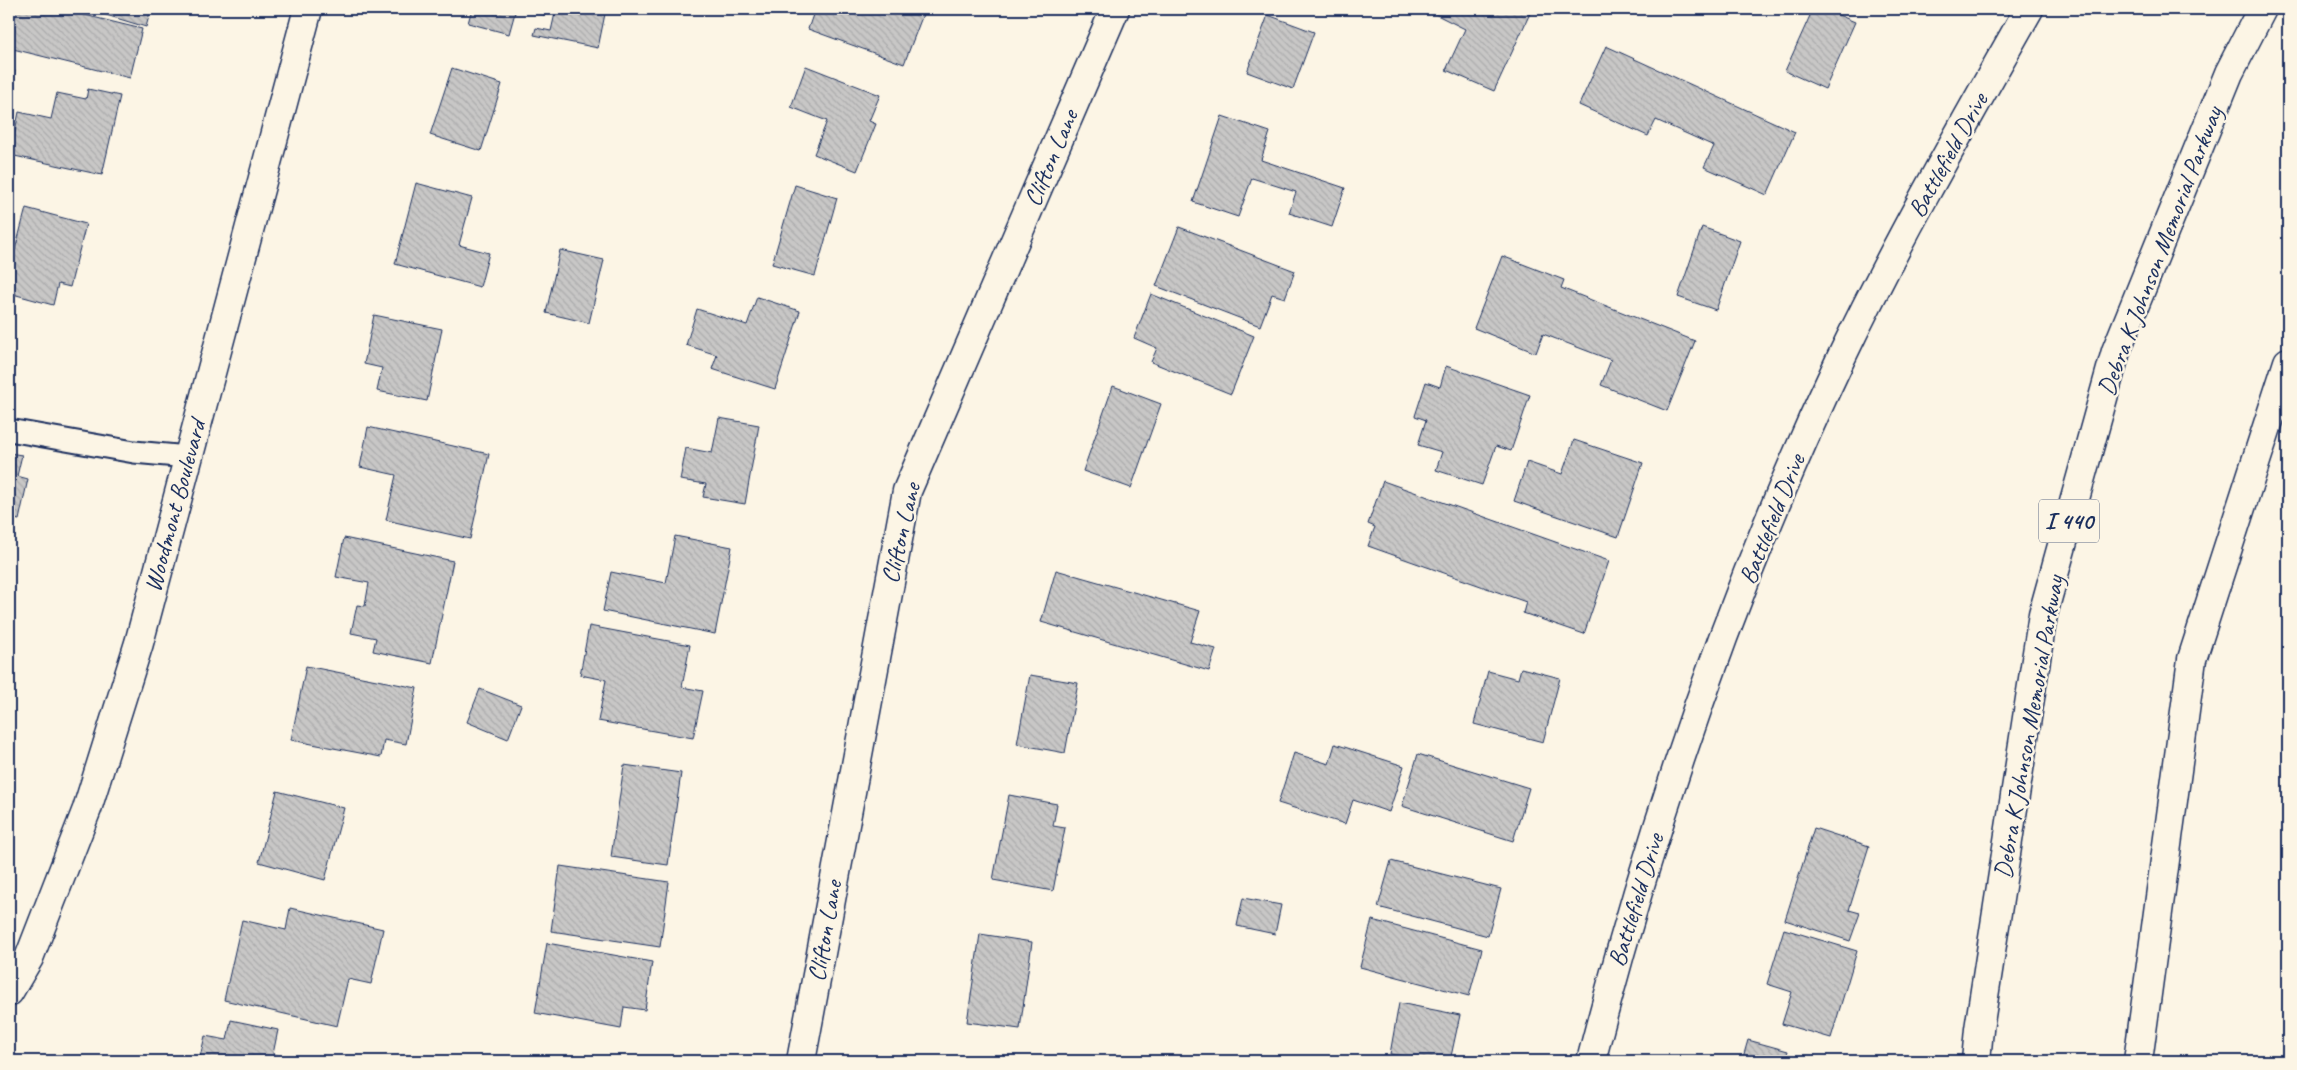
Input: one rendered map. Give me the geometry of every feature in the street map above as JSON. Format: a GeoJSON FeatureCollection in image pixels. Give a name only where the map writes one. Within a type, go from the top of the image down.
{"type":"FeatureCollection","features":[{"type":"Feature","properties":{"kind":"main road","name":"Woodmont Boulevard"},"geometry":{"type":"LineString","coordinates":[[9,992],[29,958],[87,809],[139,643],[308,9]]}},
{"type":"Feature","properties":{"kind":"main road","name":"Clifton Lane"},"geometry":{"type":"LineString","coordinates":[[801,1061],[907,491],[1116,9]]}},
{"type":"Feature","properties":{"kind":"main road","name":"Battlefield Drive"},"geometry":{"type":"LineString","coordinates":[[1591,1061],[1642,877],[1675,771],[1700,697],[1777,502],[1840,359],[1878,283],[2029,9]]}},
{"type":"Feature","properties":{"kind":"main road","name":"Debra K Johnson Memorial Parkway"},"geometry":{"type":"LineString","coordinates":[[1976,1061],[1980,1020],[2043,614],[2116,351],[2229,73],[2262,9]]}},
{"type":"Feature","properties":{"kind":"main road"},"geometry":{"type":"LineString","coordinates":[[2138,1061],[2192,659],[2288,362]]}},
{"type":"Feature","properties":{"kind":"lane"},"geometry":{"type":"LineString","coordinates":[[9,430],[134,452],[188,457]]}},
{"type":"Feature","properties":{"kind":"building"},"geometry":{"type":"Polygon","coordinates":[[[10,9],[60,9],[142,29],[130,78],[9,48],[10,9]]]}},
{"type":"Feature","properties":{"kind":"building"},"geometry":{"type":"Polygon","coordinates":[[[86,9],[151,9],[146,27],[86,9]]]}},
{"type":"Feature","properties":{"kind":"building"},"geometry":{"type":"Polygon","coordinates":[[[472,9],[516,9],[509,34],[468,23],[472,9]]]}},
{"type":"Feature","properties":{"kind":"building"},"geometry":{"type":"Polygon","coordinates":[[[520,9],[546,9],[544,15],[520,9]]]}},
{"type":"Feature","properties":{"kind":"building"},"geometry":{"type":"Polygon","coordinates":[[[556,9],[606,9],[598,48],[534,35],[536,28],[551,31],[556,9]]]}},
{"type":"Feature","properties":{"kind":"building"},"geometry":{"type":"Polygon","coordinates":[[[815,9],[925,9],[904,64],[808,29],[815,9]]]}},
{"type":"Feature","properties":{"kind":"building"},"geometry":{"type":"Polygon","coordinates":[[[1425,9],[1532,9],[1494,91],[1446,70],[1465,29],[1425,9]]]}},
{"type":"Feature","properties":{"kind":"building"},"geometry":{"type":"Polygon","coordinates":[[[1813,9],[1824,9],[1855,22],[1825,89],[1785,71],[1813,9]]]}},
{"type":"Feature","properties":{"kind":"building"},"geometry":{"type":"Polygon","coordinates":[[[1268,15],[1314,32],[1293,89],[1247,72],[1268,15]]]}},
{"type":"Feature","properties":{"kind":"building"},"geometry":{"type":"Polygon","coordinates":[[[1606,46],[1795,132],[1767,195],[1704,167],[1714,146],[1656,120],[1648,136],[1579,105],[1606,46]]]}},
{"type":"Feature","properties":{"kind":"building"},"geometry":{"type":"Polygon","coordinates":[[[806,66],[880,95],[869,121],[876,124],[857,171],[814,154],[827,121],[791,107],[806,66]]]}},
{"type":"Feature","properties":{"kind":"building"},"geometry":{"type":"Polygon","coordinates":[[[452,68],[502,84],[481,151],[430,135],[452,68]]]}},
{"type":"Feature","properties":{"kind":"building"},"geometry":{"type":"Polygon","coordinates":[[[9,69],[15,71],[9,90],[9,69]]]}},
{"type":"Feature","properties":{"kind":"building"},"geometry":{"type":"Polygon","coordinates":[[[88,89],[120,96],[102,175],[10,155],[19,112],[51,119],[57,93],[86,99],[88,89]]]}},
{"type":"Feature","properties":{"kind":"building"},"geometry":{"type":"Polygon","coordinates":[[[1222,116],[1270,132],[1261,160],[1345,188],[1332,227],[1289,213],[1296,192],[1252,178],[1238,217],[1193,202],[1222,116]]]}},
{"type":"Feature","properties":{"kind":"building"},"geometry":{"type":"Polygon","coordinates":[[[416,183],[472,198],[459,245],[489,253],[480,287],[395,264],[416,183]]]}},
{"type":"Feature","properties":{"kind":"building"},"geometry":{"type":"Polygon","coordinates":[[[795,185],[837,198],[815,276],[772,264],[795,185]]]}},
{"type":"Feature","properties":{"kind":"building"},"geometry":{"type":"Polygon","coordinates":[[[26,208],[86,224],[70,287],[58,284],[53,305],[9,293],[9,273],[26,208]]]}},
{"type":"Feature","properties":{"kind":"building"},"geometry":{"type":"Polygon","coordinates":[[[1179,227],[1295,271],[1285,298],[1272,294],[1260,326],[1156,286],[1179,227]]]}},
{"type":"Feature","properties":{"kind":"building"},"geometry":{"type":"Polygon","coordinates":[[[1702,227],[1740,241],[1716,310],[1678,297],[1702,227]]]}},
{"type":"Feature","properties":{"kind":"building"},"geometry":{"type":"Polygon","coordinates":[[[560,250],[604,260],[589,323],[546,313],[560,250]]]}},
{"type":"Feature","properties":{"kind":"building"},"geometry":{"type":"Polygon","coordinates":[[[1502,256],[1564,280],[1561,288],[1695,341],[1667,411],[1601,385],[1611,360],[1543,334],[1536,353],[1474,328],[1502,256]]]}},
{"type":"Feature","properties":{"kind":"building"},"geometry":{"type":"Polygon","coordinates":[[[1151,294],[1254,336],[1231,394],[1151,362],[1157,348],[1134,338],[1151,294]]]}},
{"type":"Feature","properties":{"kind":"building"},"geometry":{"type":"Polygon","coordinates":[[[757,297],[800,311],[775,389],[712,369],[717,355],[686,345],[697,309],[747,325],[757,297]]]}},
{"type":"Feature","properties":{"kind":"building"},"geometry":{"type":"Polygon","coordinates":[[[374,315],[442,329],[427,401],[377,391],[382,368],[364,364],[374,315]]]}},
{"type":"Feature","properties":{"kind":"building"},"geometry":{"type":"Polygon","coordinates":[[[1446,366],[1530,395],[1511,451],[1496,446],[1482,485],[1436,470],[1442,452],[1418,445],[1426,420],[1415,416],[1426,382],[1440,387],[1446,366]]]}},
{"type":"Feature","properties":{"kind":"building"},"geometry":{"type":"Polygon","coordinates":[[[1113,386],[1161,404],[1131,488],[1083,471],[1113,386]]]}},
{"type":"Feature","properties":{"kind":"building"},"geometry":{"type":"Polygon","coordinates":[[[719,418],[759,425],[745,504],[703,497],[706,484],[680,480],[686,448],[712,453],[719,418]]]}},
{"type":"Feature","properties":{"kind":"building"},"geometry":{"type":"Polygon","coordinates":[[[368,427],[489,454],[470,539],[386,520],[396,475],[360,467],[368,427]]]}},
{"type":"Feature","properties":{"kind":"building"},"geometry":{"type":"Polygon","coordinates":[[[1574,440],[1643,463],[1618,537],[1514,501],[1527,462],[1562,474],[1574,440]]]}},
{"type":"Feature","properties":{"kind":"building"},"geometry":{"type":"Polygon","coordinates":[[[9,453],[22,455],[17,476],[28,479],[19,520],[9,518],[9,453]]]}},
{"type":"Feature","properties":{"kind":"building"},"geometry":{"type":"Polygon","coordinates":[[[1383,481],[1609,561],[1584,634],[1523,613],[1526,602],[1368,546],[1375,527],[1368,524],[1383,481]]]}},
{"type":"Feature","properties":{"kind":"building"},"geometry":{"type":"Polygon","coordinates":[[[675,536],[732,547],[715,634],[603,611],[611,572],[666,583],[675,536]]]}},
{"type":"Feature","properties":{"kind":"building"},"geometry":{"type":"Polygon","coordinates":[[[344,538],[453,561],[432,663],[373,651],[376,638],[351,633],[357,605],[365,606],[369,583],[336,577],[344,538]]]}},
{"type":"Feature","properties":{"kind":"building"},"geometry":{"type":"Polygon","coordinates":[[[1056,570],[1200,611],[1190,642],[1216,649],[1209,671],[1041,622],[1056,570]]]}},
{"type":"Feature","properties":{"kind":"building"},"geometry":{"type":"Polygon","coordinates":[[[589,626],[690,645],[682,687],[703,691],[693,738],[598,721],[606,680],[580,675],[589,626]]]}},
{"type":"Feature","properties":{"kind":"building"},"geometry":{"type":"Polygon","coordinates":[[[306,666],[417,688],[406,744],[384,740],[381,757],[291,740],[306,666]]]}},
{"type":"Feature","properties":{"kind":"building"},"geometry":{"type":"Polygon","coordinates":[[[1521,668],[1560,678],[1543,742],[1474,724],[1488,671],[1518,679],[1521,668]]]}},
{"type":"Feature","properties":{"kind":"building"},"geometry":{"type":"Polygon","coordinates":[[[1030,675],[1078,683],[1065,753],[1017,744],[1030,675]]]}},
{"type":"Feature","properties":{"kind":"building"},"geometry":{"type":"Polygon","coordinates":[[[480,689],[521,705],[508,739],[467,722],[480,689]]]}},
{"type":"Feature","properties":{"kind":"building"},"geometry":{"type":"Polygon","coordinates":[[[1335,744],[1404,766],[1389,812],[1353,800],[1345,824],[1278,803],[1294,753],[1329,764],[1335,744]]]}},
{"type":"Feature","properties":{"kind":"building"},"geometry":{"type":"Polygon","coordinates":[[[1418,754],[1529,788],[1513,841],[1402,806],[1418,754]]]}},
{"type":"Feature","properties":{"kind":"building"},"geometry":{"type":"Polygon","coordinates":[[[624,765],[681,773],[668,865],[611,857],[624,765]]]}},
{"type":"Feature","properties":{"kind":"building"},"geometry":{"type":"Polygon","coordinates":[[[277,791],[344,808],[325,880],[259,862],[277,791]]]}},
{"type":"Feature","properties":{"kind":"building"},"geometry":{"type":"Polygon","coordinates":[[[1009,795],[1057,804],[1053,826],[1065,828],[1053,891],[993,880],[1009,795]]]}},
{"type":"Feature","properties":{"kind":"building"},"geometry":{"type":"Polygon","coordinates":[[[1814,828],[1869,846],[1849,910],[1860,913],[1850,941],[1785,920],[1814,828]]]}},
{"type":"Feature","properties":{"kind":"building"},"geometry":{"type":"Polygon","coordinates":[[[1391,861],[1501,889],[1488,936],[1378,907],[1391,861]]]}},
{"type":"Feature","properties":{"kind":"building"},"geometry":{"type":"Polygon","coordinates":[[[560,866],[669,882],[660,947],[551,931],[560,866]]]}},
{"type":"Feature","properties":{"kind":"building"},"geometry":{"type":"Polygon","coordinates":[[[1243,898],[1281,905],[1275,934],[1237,926],[1243,898]]]}},
{"type":"Feature","properties":{"kind":"building"},"geometry":{"type":"Polygon","coordinates":[[[290,908],[383,929],[371,984],[348,979],[337,1026],[224,1000],[242,920],[286,930],[290,908]]]}},
{"type":"Feature","properties":{"kind":"building"},"geometry":{"type":"Polygon","coordinates":[[[1372,920],[1482,949],[1469,996],[1360,967],[1372,920]]]}},
{"type":"Feature","properties":{"kind":"building"},"geometry":{"type":"Polygon","coordinates":[[[1784,929],[1857,951],[1831,1038],[1782,1024],[1792,992],[1767,984],[1784,929]]]}},
{"type":"Feature","properties":{"kind":"building"},"geometry":{"type":"Polygon","coordinates":[[[980,934],[1032,942],[1020,1029],[967,1022],[980,934]]]}},
{"type":"Feature","properties":{"kind":"building"},"geometry":{"type":"Polygon","coordinates":[[[547,943],[652,962],[645,1010],[624,1007],[621,1029],[535,1013],[547,943]]]}},
{"type":"Feature","properties":{"kind":"building"},"geometry":{"type":"Polygon","coordinates":[[[1399,1003],[1460,1015],[1450,1061],[1412,1061],[1413,1058],[1390,1054],[1399,1003]]]}},
{"type":"Feature","properties":{"kind":"building"},"geometry":{"type":"Polygon","coordinates":[[[231,1020],[278,1030],[273,1054],[301,1061],[199,1061],[205,1036],[227,1040],[231,1020]]]}},
{"type":"Feature","properties":{"kind":"building"},"geometry":{"type":"Polygon","coordinates":[[[1748,1040],[1788,1051],[1785,1061],[1742,1061],[1748,1040]]]}},
{"type":"Feature","properties":{"kind":"building"},"geometry":{"type":"Polygon","coordinates":[[[978,1059],[996,1061],[977,1061],[978,1059]]]}}]}
